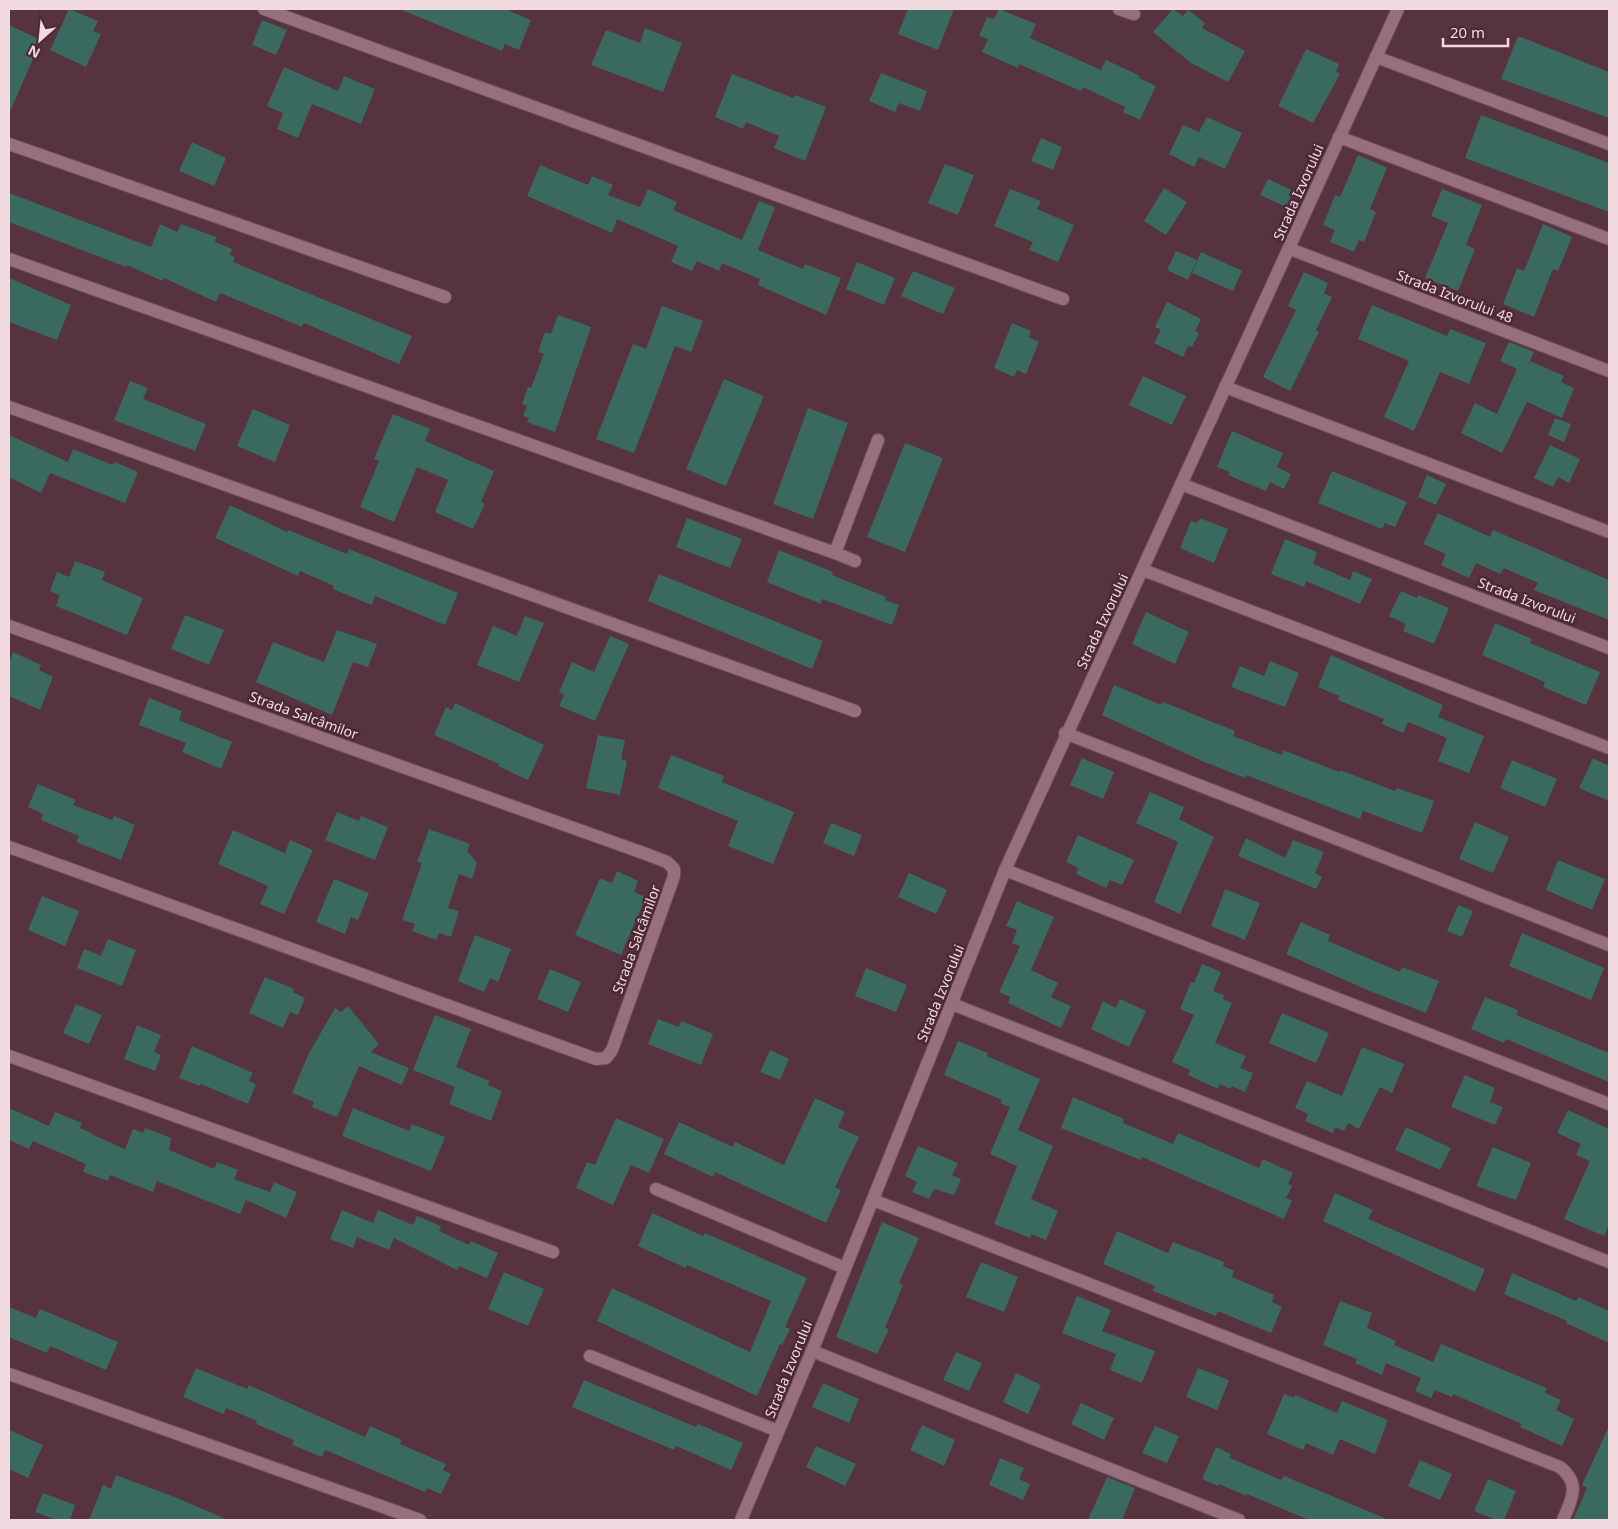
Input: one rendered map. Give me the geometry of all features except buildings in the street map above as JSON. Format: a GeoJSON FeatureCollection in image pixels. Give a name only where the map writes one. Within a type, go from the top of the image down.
{"type":"FeatureCollection","features":[{"type":"Feature","properties":{"kind":"street"},"geometry":{"type":"LineString","coordinates":[[264,9],[1063,298]]}},
{"type":"Feature","properties":{"kind":"street"},"geometry":{"type":"LineString","coordinates":[[1119,9],[1134,14]]}},
{"type":"Feature","properties":{"kind":"street","name":"Strada Izvorului"},"geometry":{"type":"LineString","coordinates":[[741,1520],[812,1351],[1005,870],[1065,733],[1143,570],[1398,9]]}},
{"type":"Feature","properties":{"kind":"street"},"geometry":{"type":"LineString","coordinates":[[1376,57],[1609,144]]}},
{"type":"Feature","properties":{"kind":"street"},"geometry":{"type":"LineString","coordinates":[[1339,137],[1609,239]]}},
{"type":"Feature","properties":{"kind":"street"},"geometry":{"type":"LineString","coordinates":[[9,144],[445,297]]}},
{"type":"Feature","properties":{"kind":"street","name":"Strada Izvorului 48"},"geometry":{"type":"LineString","coordinates":[[1290,248],[1609,371]]}},
{"type":"Feature","properties":{"kind":"street"},"geometry":{"type":"LineString","coordinates":[[9,259],[855,561]]}},
{"type":"Feature","properties":{"kind":"street"},"geometry":{"type":"LineString","coordinates":[[1225,387],[1609,532]]}},
{"type":"Feature","properties":{"kind":"street"},"geometry":{"type":"LineString","coordinates":[[9,407],[855,711]]}},
{"type":"Feature","properties":{"kind":"street"},"geometry":{"type":"LineString","coordinates":[[835,553],[878,440]]}},
{"type":"Feature","properties":{"kind":"street","name":"Strada Izvorului"},"geometry":{"type":"LineString","coordinates":[[1181,484],[1609,648]]}},
{"type":"Feature","properties":{"kind":"street"},"geometry":{"type":"LineString","coordinates":[[1143,570],[1609,748]]}},
{"type":"Feature","properties":{"kind":"street","name":"Strada Salcâmilor"},"geometry":{"type":"LineString","coordinates":[[9,626],[646,854],[667,862],[674,869],[674,876],[612,1050],[606,1058],[596,1059],[9,847]]}},
{"type":"Feature","properties":{"kind":"street"},"geometry":{"type":"LineString","coordinates":[[1065,733],[1609,945]]}},
{"type":"Feature","properties":{"kind":"street"},"geometry":{"type":"LineString","coordinates":[[1005,870],[1609,1104]]}},
{"type":"Feature","properties":{"kind":"street"},"geometry":{"type":"LineString","coordinates":[[952,1004],[1609,1262]]}},
{"type":"Feature","properties":{"kind":"street"},"geometry":{"type":"LineString","coordinates":[[9,1056],[553,1252]]}},
{"type":"Feature","properties":{"kind":"street"},"geometry":{"type":"LineString","coordinates":[[656,1189],[845,1268]]}},
{"type":"Feature","properties":{"kind":"street"},"geometry":{"type":"LineString","coordinates":[[873,1200],[1560,1467],[1570,1475],[1573,1487],[1572,1498],[1562,1520]]}},
{"type":"Feature","properties":{"kind":"street"},"geometry":{"type":"LineString","coordinates":[[812,1351],[1239,1520]]}},
{"type":"Feature","properties":{"kind":"street"},"geometry":{"type":"LineString","coordinates":[[590,1356],[778,1431]]}},
{"type":"Feature","properties":{"kind":"street"},"geometry":{"type":"LineString","coordinates":[[9,1374],[420,1520]]}}]}
